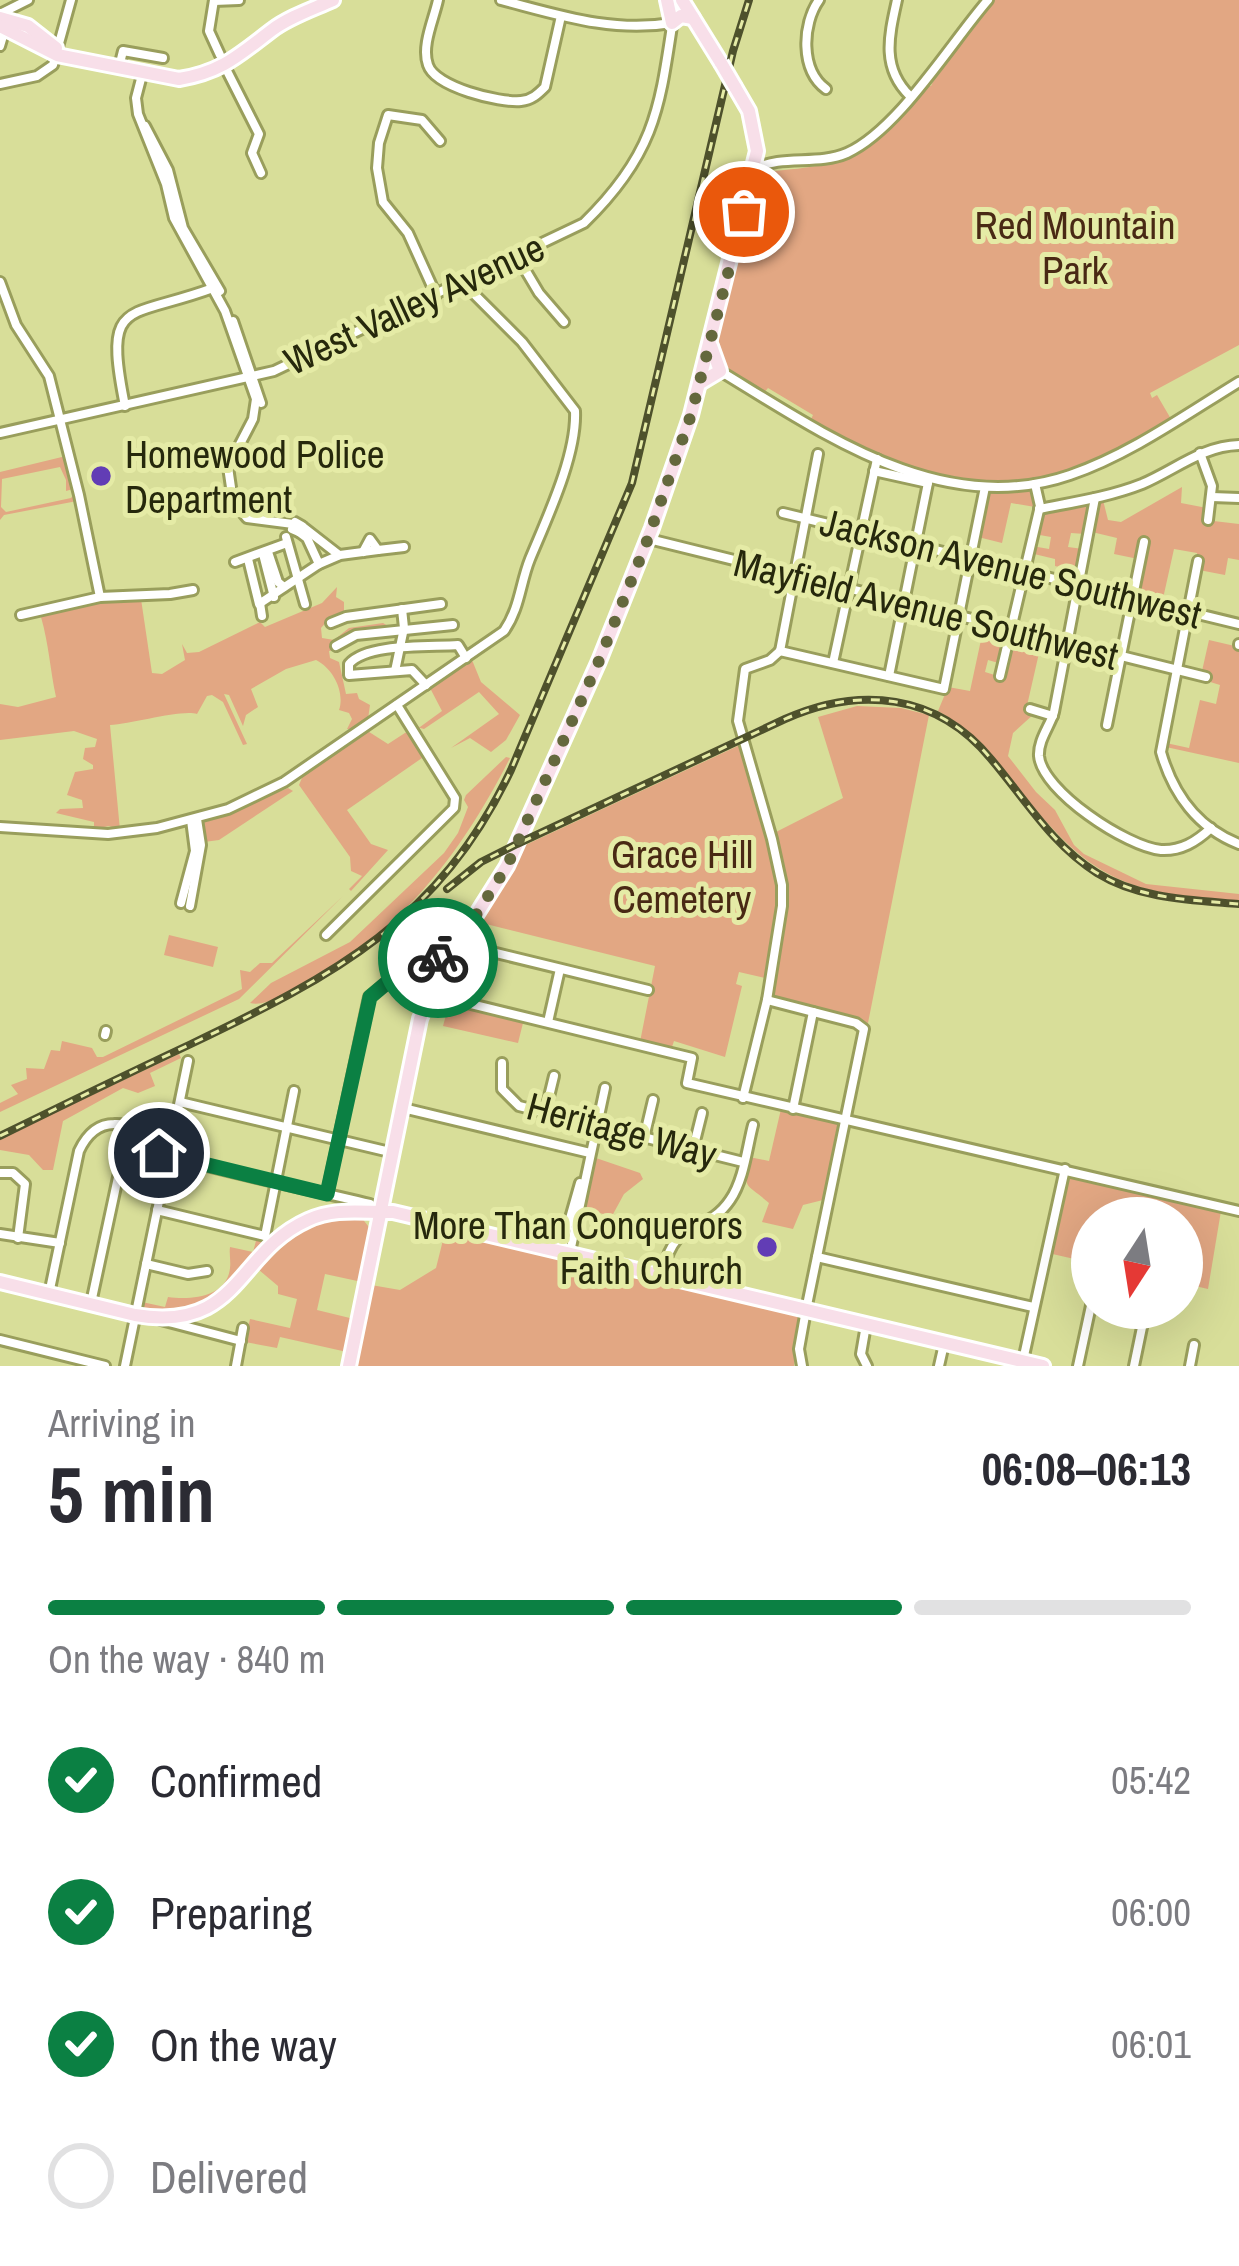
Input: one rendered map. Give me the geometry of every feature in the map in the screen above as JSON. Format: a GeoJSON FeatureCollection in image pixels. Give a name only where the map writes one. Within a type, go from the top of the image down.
{"type":"FeatureCollection","features":[{"type":"Feature","properties":{"kind":"main road"},"geometry":{"type":"LineString","coordinates":[[1,21],[28,26],[63,54],[142,75],[179,79],[244,55],[285,22],[332,0]]}},
{"type":"Feature","properties":{"kind":"main road"},"geometry":{"type":"LineString","coordinates":[[672,23],[685,15],[682,5]]}},
{"type":"Feature","properties":{"kind":"main road"},"geometry":{"type":"LineString","coordinates":[[672,23],[682,5]]}},
{"type":"Feature","properties":{"kind":"main road"},"geometry":{"type":"LineString","coordinates":[[376,1238],[370,1209],[394,1153],[421,1019],[447,961],[507,866],[648,538],[691,415],[754,169],[755,130],[746,106],[682,5]]}},
{"type":"Feature","properties":{"kind":"main road"},"geometry":{"type":"LineString","coordinates":[[699,384],[720,371],[711,340]]}},
{"type":"Feature","properties":{"kind":"main road"},"geometry":{"type":"LineString","coordinates":[[350,1366],[376,1238],[370,1209]]}},
{"type":"Feature","properties":{"kind":"main road"},"geometry":{"type":"LineString","coordinates":[[0,1282],[135,1316],[188,1322],[224,1298],[269,1241],[305,1221],[370,1209],[1043,1366]]}},
{"type":"Feature","properties":{"kind":"street"},"geometry":{"type":"LineString","coordinates":[[0,46],[1,21],[28,0]]}},
{"type":"Feature","properties":{"kind":"street"},"geometry":{"type":"LineString","coordinates":[[0,84],[42,74],[63,54],[71,0]]}},
{"type":"Feature","properties":{"kind":"street"},"geometry":{"type":"LineString","coordinates":[[238,0],[214,1],[209,31],[259,134],[252,153],[261,173]]}},
{"type":"Feature","properties":{"kind":"street"},"geometry":{"type":"LineString","coordinates":[[438,0],[426,52],[433,75],[448,86],[517,101],[537,95],[548,80],[560,16]]}},
{"type":"Feature","properties":{"kind":"street"},"geometry":{"type":"LineString","coordinates":[[501,0],[607,27],[672,23]]}},
{"type":"Feature","properties":{"kind":"street"},"geometry":{"type":"LineString","coordinates":[[819,0],[812,10],[805,48],[817,82],[826,89]]}},
{"type":"Feature","properties":{"kind":"street"},"geometry":{"type":"LineString","coordinates":[[897,0],[889,38],[890,64],[896,82],[910,96]]}},
{"type":"Feature","properties":{"kind":"street"},"geometry":{"type":"LineString","coordinates":[[754,169],[768,162],[821,161],[852,151],[885,127],[988,0]]}},
{"type":"Feature","properties":{"kind":"street","name":"West Valley Avenue"},"geometry":{"type":"LineString","coordinates":[[0,433],[251,378],[331,346],[584,223],[634,167],[654,121],[672,23]]}},
{"type":"Feature","properties":{"kind":"street"},"geometry":{"type":"LineString","coordinates":[[119,69],[123,51],[163,58]]}},
{"type":"Feature","properties":{"kind":"street"},"geometry":{"type":"LineString","coordinates":[[142,75],[138,114],[168,170],[183,228],[215,286],[260,412],[228,467],[237,510],[247,518],[298,528],[340,555]]}},
{"type":"Feature","properties":{"kind":"street"},"geometry":{"type":"LineString","coordinates":[[434,296],[410,242],[383,202],[379,143],[385,118],[392,114],[422,120],[440,141]]}},
{"type":"Feature","properties":{"kind":"street"},"geometry":{"type":"LineString","coordinates":[[517,256],[564,322]]}},
{"type":"Feature","properties":{"kind":"street"},"geometry":{"type":"LineString","coordinates":[[0,282],[11,315],[49,376],[100,597]]}},
{"type":"Feature","properties":{"kind":"street"},"geometry":{"type":"LineString","coordinates":[[0,827],[108,834],[228,809],[284,782],[497,638],[513,617],[576,420],[572,403],[546,370],[462,282]]}},
{"type":"Feature","properties":{"kind":"street"},"geometry":{"type":"LineString","coordinates":[[125,406],[115,346],[125,320],[147,307],[215,286]]}},
{"type":"Feature","properties":{"kind":"street"},"geometry":{"type":"LineString","coordinates":[[705,362],[790,415],[929,480]]}},
{"type":"Feature","properties":{"kind":"street"},"geometry":{"type":"LineString","coordinates":[[874,471],[985,487],[1035,484],[1090,468],[1239,382]]}},
{"type":"Feature","properties":{"kind":"street"},"geometry":{"type":"LineString","coordinates":[[1039,509],[1145,483],[1200,453],[1239,445]]}},
{"type":"Feature","properties":{"kind":"street"},"geometry":{"type":"LineString","coordinates":[[1200,453],[1212,497],[1208,520]]}},
{"type":"Feature","properties":{"kind":"street"},"geometry":{"type":"LineString","coordinates":[[743,1098],[766,1000],[782,885],[737,709],[745,669],[780,651],[818,454]]}},
{"type":"Feature","properties":{"kind":"street"},"geometry":{"type":"LineString","coordinates":[[833,663],[877,459]]}},
{"type":"Feature","properties":{"kind":"street"},"geometry":{"type":"LineString","coordinates":[[889,676],[929,480]]}},
{"type":"Feature","properties":{"kind":"street"},"geometry":{"type":"LineString","coordinates":[[1000,676],[1039,509],[1035,484]]}},
{"type":"Feature","properties":{"kind":"street"},"geometry":{"type":"LineString","coordinates":[[780,651],[944,689],[985,487]]}},
{"type":"Feature","properties":{"kind":"street"},"geometry":{"type":"LineString","coordinates":[[1212,497],[1239,498]]}},
{"type":"Feature","properties":{"kind":"street"},"geometry":{"type":"LineString","coordinates":[[1095,498],[1053,716],[1039,749],[1042,766],[1052,782],[1094,818],[1133,842],[1155,849],[1178,848],[1195,842],[1210,828]]}},
{"type":"Feature","properties":{"kind":"street","name":"Jackson Avenue Southwest"},"geometry":{"type":"LineString","coordinates":[[783,512],[1239,624]]}},
{"type":"Feature","properties":{"kind":"street"},"geometry":{"type":"LineString","coordinates":[[298,528],[319,564]]}},
{"type":"Feature","properties":{"kind":"street","name":"Mayfield Avenue Southwest"},"geometry":{"type":"LineString","coordinates":[[648,538],[1206,677]]}},
{"type":"Feature","properties":{"kind":"street"},"geometry":{"type":"LineString","coordinates":[[260,603],[319,564],[363,552],[367,539],[378,550],[404,547]]}},
{"type":"Feature","properties":{"kind":"street"},"geometry":{"type":"LineString","coordinates":[[236,562],[266,553],[286,540],[305,604]]}},
{"type":"Feature","properties":{"kind":"street"},"geometry":{"type":"LineString","coordinates":[[1107,725],[1144,542]]}},
{"type":"Feature","properties":{"kind":"street"},"geometry":{"type":"LineString","coordinates":[[266,553],[284,587]]}},
{"type":"Feature","properties":{"kind":"street"},"geometry":{"type":"LineString","coordinates":[[266,553],[274,597]]}},
{"type":"Feature","properties":{"kind":"street"},"geometry":{"type":"LineString","coordinates":[[248,559],[262,616]]}},
{"type":"Feature","properties":{"kind":"street"},"geometry":{"type":"LineString","coordinates":[[1198,561],[1161,748],[1179,794],[1210,828],[1239,844]]}},
{"type":"Feature","properties":{"kind":"street"},"geometry":{"type":"LineString","coordinates":[[21,615],[100,597],[193,590]]}},
{"type":"Feature","properties":{"kind":"street"},"geometry":{"type":"LineString","coordinates":[[331,623],[346,616],[442,604]]}},
{"type":"Feature","properties":{"kind":"street"},"geometry":{"type":"LineString","coordinates":[[395,670],[404,628],[402,609]]}},
{"type":"Feature","properties":{"kind":"street"},"geometry":{"type":"LineString","coordinates":[[336,646],[356,635],[453,625]]}},
{"type":"Feature","properties":{"kind":"street"},"geometry":{"type":"LineString","coordinates":[[404,628],[415,648]]}},
{"type":"Feature","properties":{"kind":"street"},"geometry":{"type":"LineString","coordinates":[[426,685],[415,671],[349,675],[349,664],[356,656],[377,649],[399,655],[415,648],[458,645],[466,658]]}},
{"type":"Feature","properties":{"kind":"street"},"geometry":{"type":"LineString","coordinates":[[378,674],[379,686]]}},
{"type":"Feature","properties":{"kind":"street"},"geometry":{"type":"LineString","coordinates":[[326,935],[454,808],[455,798],[397,705]]}},
{"type":"Feature","properties":{"kind":"street"},"geometry":{"type":"LineString","coordinates":[[1030,709],[1053,716]]}},
{"type":"Feature","properties":{"kind":"street"},"geometry":{"type":"LineString","coordinates":[[185,905],[195,851],[194,819]]}},
{"type":"Feature","properties":{"kind":"street"},"geometry":{"type":"LineString","coordinates":[[459,944],[648,990]]}},
{"type":"Feature","properties":{"kind":"street"},"geometry":{"type":"LineString","coordinates":[[327,1194],[370,997],[415,959],[428,956],[447,961]]}},
{"type":"Feature","properties":{"kind":"street"},"geometry":{"type":"LineString","coordinates":[[548,1022],[560,969]]}},
{"type":"Feature","properties":{"kind":"street"},"geometry":{"type":"LineString","coordinates":[[430,994],[692,1058],[687,1083],[743,1098],[1239,1210]]}},
{"type":"Feature","properties":{"kind":"street"},"geometry":{"type":"LineString","coordinates":[[766,1000],[861,1024],[863,1031],[806,1310],[799,1349],[802,1366]]}},
{"type":"Feature","properties":{"kind":"street"},"geometry":{"type":"LineString","coordinates":[[793,1109],[813,1012]]}},
{"type":"Feature","properties":{"kind":"street"},"geometry":{"type":"LineString","coordinates":[[124,1366],[188,1061]]}},
{"type":"Feature","properties":{"kind":"street","name":"Heritage Way"},"geometry":{"type":"LineString","coordinates":[[502,1063],[500,1084],[519,1106],[743,1162]]}},
{"type":"Feature","properties":{"kind":"street"},"geometry":{"type":"LineString","coordinates":[[545,1113],[554,1076]]}},
{"type":"Feature","properties":{"kind":"street"},"geometry":{"type":"LineString","coordinates":[[565,1251],[605,1088]]}},
{"type":"Feature","properties":{"kind":"street"},"geometry":{"type":"LineString","coordinates":[[157,1210],[269,1241],[294,1091]]}},
{"type":"Feature","properties":{"kind":"street","name":"Heritage Way"},"geometry":{"type":"LineString","coordinates":[[494,1100],[504,1094]]}},
{"type":"Feature","properties":{"kind":"street"},"geometry":{"type":"LineString","coordinates":[[644,1138],[653,1100]]}},
{"type":"Feature","properties":{"kind":"street"},"geometry":{"type":"LineString","coordinates":[[180,1102],[394,1153]]}},
{"type":"Feature","properties":{"kind":"street"},"geometry":{"type":"LineString","coordinates":[[403,1108],[590,1153]]}},
{"type":"Feature","properties":{"kind":"street"},"geometry":{"type":"LineString","coordinates":[[693,1149],[702,1113]]}},
{"type":"Feature","properties":{"kind":"street"},"geometry":{"type":"LineString","coordinates":[[662,1275],[674,1240],[720,1211],[734,1195],[752,1125]]}},
{"type":"Feature","properties":{"kind":"street"},"geometry":{"type":"LineString","coordinates":[[91,1305],[129,1126]]}},
{"type":"Feature","properties":{"kind":"street"},"geometry":{"type":"LineString","coordinates":[[49,1294],[79,1153],[85,1139],[99,1127],[129,1126],[168,1156],[370,1209]]}},
{"type":"Feature","properties":{"kind":"street"},"geometry":{"type":"LineString","coordinates":[[1022,1364],[1065,1169]]}},
{"type":"Feature","properties":{"kind":"street"},"geometry":{"type":"LineString","coordinates":[[0,1172],[13,1172],[26,1184],[18,1238]]}},
{"type":"Feature","properties":{"kind":"street"},"geometry":{"type":"LineString","coordinates":[[0,1234],[60,1243]]}},
{"type":"Feature","properties":{"kind":"street"},"geometry":{"type":"LineString","coordinates":[[817,1257],[1034,1307]]}},
{"type":"Feature","properties":{"kind":"street"},"geometry":{"type":"LineString","coordinates":[[146,1264],[188,1274],[207,1271]]}},
{"type":"Feature","properties":{"kind":"street"},"geometry":{"type":"LineString","coordinates":[[188,1322],[241,1341]]}},
{"type":"Feature","properties":{"kind":"street"},"geometry":{"type":"LineString","coordinates":[[866,1325],[861,1354],[867,1366]]}},
{"type":"Feature","properties":{"kind":"street"},"geometry":{"type":"LineString","coordinates":[[236,1366],[243,1328]]}},
{"type":"Feature","properties":{"kind":"street"},"geometry":{"type":"LineString","coordinates":[[1078,1366],[1086,1329]]}},
{"type":"Feature","properties":{"kind":"street"},"geometry":{"type":"LineString","coordinates":[[1133,1366],[1141,1329]]}},
{"type":"Feature","properties":{"kind":"street"},"geometry":{"type":"LineString","coordinates":[[0,1340],[106,1366]]}},
{"type":"Feature","properties":{"kind":"street"},"geometry":{"type":"LineString","coordinates":[[939,1366],[944,1343]]}},
{"type":"Feature","properties":{"kind":"street"},"geometry":{"type":"LineString","coordinates":[[1190,1366],[1194,1346]]}},
{"type":"Feature","properties":{"kind":"green space","name":"Red Mountain Park"},"geometry":{"type":"Polygon","coordinates":[[[994,0],[1239,0],[1239,345],[1150,393],[1152,398],[1157,395],[1171,419],[1117,450],[1061,472],[987,480],[915,468],[844,439],[810,421],[813,415],[768,388],[762,395],[739,378],[721,359],[715,341],[759,172],[836,161],[873,144],[931,86],[994,0]]]}},
{"type":"Feature","properties":{"kind":"green space"},"geometry":{"type":"Polygon","coordinates":[[[66,456],[73,489],[66,491],[60,467],[2,479],[1,507],[6,512],[74,494],[77,501],[4,515],[0,520],[0,472],[66,456]]]}},
{"type":"Feature","properties":{"kind":"green space"},"geometry":{"type":"Polygon","coordinates":[[[1182,487],[1181,503],[1207,508],[1205,520],[1239,524],[1239,560],[1228,558],[1225,575],[1199,570],[1197,553],[1174,549],[1162,603],[1138,596],[1143,560],[1114,554],[1117,538],[1092,532],[1099,501],[1103,500],[1108,520],[1121,522],[1182,487]]]}},
{"type":"Feature","properties":{"kind":"green space"},"geometry":{"type":"Polygon","coordinates":[[[1027,489],[1035,494],[1035,507],[1011,503],[1002,543],[978,537],[988,492],[1027,489]]]}},
{"type":"Feature","properties":{"kind":"green space"},"geometry":{"type":"Polygon","coordinates":[[[1090,504],[1085,534],[1071,533],[1068,547],[1083,549],[1079,572],[1030,553],[1032,546],[1049,549],[1051,537],[1034,534],[1043,515],[1090,504]]]}},
{"type":"Feature","properties":{"kind":"green space"},"geometry":{"type":"Polygon","coordinates":[[[337,587],[336,597],[344,602],[344,612],[321,628],[322,638],[334,640],[349,628],[388,626],[334,644],[329,651],[330,658],[339,662],[346,694],[357,693],[370,705],[368,719],[350,729],[349,713],[339,710],[336,682],[316,660],[286,669],[251,689],[258,707],[246,715],[243,726],[229,695],[224,694],[247,744],[243,745],[223,702],[212,695],[197,714],[110,725],[120,830],[94,829],[94,822],[56,813],[83,808],[82,800],[67,795],[75,772],[93,769],[83,759],[85,748],[95,747],[97,739],[74,731],[0,740],[0,704],[18,707],[56,697],[41,617],[101,600],[141,599],[152,673],[162,674],[185,660],[182,644],[187,653],[199,652],[260,622],[265,627],[322,603],[337,587]]]}},
{"type":"Feature","properties":{"kind":"green space"},"geometry":{"type":"Polygon","coordinates":[[[984,626],[1009,632],[1002,664],[988,660],[985,672],[1001,677],[1012,645],[1032,650],[1036,639],[1042,640],[1026,710],[1035,713],[1013,733],[1008,756],[1055,810],[1074,845],[1146,884],[1239,894],[1239,901],[1138,886],[1089,862],[1043,819],[982,745],[938,711],[948,687],[970,691],[984,626]]]}},
{"type":"Feature","properties":{"kind":"green space"},"geometry":{"type":"Polygon","coordinates":[[[1209,640],[1239,647],[1239,763],[1166,747],[1166,743],[1189,748],[1200,700],[1216,704],[1220,685],[1207,681],[1208,673],[1202,671],[1209,640]]]}},
{"type":"Feature","properties":{"kind":"green space"},"geometry":{"type":"Polygon","coordinates":[[[472,660],[481,682],[520,715],[506,740],[491,752],[470,738],[451,748],[499,714],[479,692],[424,729],[413,726],[420,727],[442,711],[430,688],[472,660]]]}},
{"type":"Feature","properties":{"kind":"green space"},"geometry":{"type":"Polygon","coordinates":[[[857,706],[929,715],[868,1023],[769,998],[786,895],[774,833],[843,798],[818,717],[857,706]]]}},
{"type":"Feature","properties":{"kind":"green space"},"geometry":{"type":"Polygon","coordinates":[[[366,730],[388,744],[408,731],[422,758],[347,810],[371,844],[388,850],[351,891],[362,876],[351,871],[350,857],[299,785],[304,773],[366,730]]]}},
{"type":"Feature","properties":{"kind":"green space","name":"Grace Hill Cemetery"},"geometry":{"type":"Polygon","coordinates":[[[742,744],[779,884],[779,907],[765,978],[739,972],[736,984],[742,986],[725,1057],[674,1041],[671,1050],[640,1042],[655,966],[478,922],[519,848],[742,744]]]}},
{"type":"Feature","properties":{"kind":"green space"},"geometry":{"type":"Polygon","coordinates":[[[510,758],[470,828],[397,917],[336,965],[275,998],[250,1003],[271,983],[350,942],[444,853],[468,807],[466,795],[510,758]]]}},
{"type":"Feature","properties":{"kind":"green space"},"geometry":{"type":"Polygon","coordinates":[[[288,788],[293,791],[219,840],[204,842],[203,823],[288,788]]]}},
{"type":"Feature","properties":{"kind":"green space"},"geometry":{"type":"Polygon","coordinates":[[[343,896],[239,999],[0,1112],[0,1103],[18,1094],[11,1085],[27,1079],[26,1068],[44,1069],[51,1050],[60,1051],[62,1041],[92,1048],[97,1057],[103,1057],[242,989],[240,970],[250,972],[260,963],[272,963],[343,896]]]}},
{"type":"Feature","properties":{"kind":"green space"},"geometry":{"type":"Polygon","coordinates":[[[169,935],[218,947],[213,967],[164,955],[169,935]]]}},
{"type":"Feature","properties":{"kind":"green space"},"geometry":{"type":"Polygon","coordinates":[[[433,997],[524,1019],[518,1043],[443,1026],[446,1015],[428,1011],[433,997]]]}},
{"type":"Feature","properties":{"kind":"green space"},"geometry":{"type":"Polygon","coordinates":[[[179,1054],[181,1058],[150,1073],[155,1086],[138,1093],[123,1088],[63,1121],[53,1170],[43,1170],[29,1155],[0,1150],[0,1138],[179,1054]]]}},
{"type":"Feature","properties":{"kind":"green space"},"geometry":{"type":"Polygon","coordinates":[[[781,1109],[838,1122],[823,1200],[803,1205],[793,1229],[762,1222],[769,1203],[746,1181],[749,1157],[769,1161],[781,1109]]]}},
{"type":"Feature","properties":{"kind":"green space"},"geometry":{"type":"Polygon","coordinates":[[[593,1157],[640,1173],[643,1179],[624,1194],[612,1216],[582,1209],[593,1157]]]}},
{"type":"Feature","properties":{"kind":"green space"},"geometry":{"type":"Polygon","coordinates":[[[1064,1176],[1158,1197],[1071,1197],[1071,1258],[1048,1253],[1064,1176]]]}},
{"type":"Feature","properties":{"kind":"green space"},"geometry":{"type":"Polygon","coordinates":[[[1203,1207],[1221,1211],[1208,1289],[1203,1288],[1203,1207]]]}},
{"type":"Feature","properties":{"kind":"green space"},"geometry":{"type":"Polygon","coordinates":[[[345,1216],[361,1217],[372,1231],[362,1282],[325,1274],[317,1310],[354,1319],[347,1352],[280,1337],[277,1348],[245,1342],[250,1319],[290,1328],[297,1299],[278,1294],[278,1286],[259,1270],[308,1229],[345,1216]]]}},
{"type":"Feature","properties":{"kind":"green space"},"geometry":{"type":"Polygon","coordinates":[[[446,1228],[801,1313],[794,1366],[354,1366],[371,1285],[400,1290],[436,1268],[446,1228]]]}},
{"type":"Feature","properties":{"kind":"green space"},"geometry":{"type":"Polygon","coordinates":[[[257,1237],[265,1241],[255,1257],[213,1297],[178,1311],[141,1309],[142,1302],[165,1307],[168,1297],[215,1291],[227,1278],[230,1247],[253,1252],[257,1237]]]}},
{"type":"Feature","properties":{"kind":"railway"},"geometry":{"type":"LineString","coordinates":[[0,1136],[243,1019],[337,967],[416,905],[451,867],[482,822],[511,770],[632,483],[749,0]]}},
{"type":"Feature","properties":{"kind":"railway"},"geometry":{"type":"LineString","coordinates":[[447,889],[481,862],[785,719],[841,702],[868,700],[922,709],[970,737],[1053,835],[1081,862],[1113,882],[1148,893],[1239,904]]}},
{"type":"Feature","properties":{"kind":"way so far"},"geometry":{"type":"LineString","coordinates":[[438,958],[447,961],[507,866],[599,661],[671,479],[744,212]]}},
{"type":"Feature","properties":{"kind":"place","name":"Homewood Police Department"},"geometry":{"type":"Point","coordinates":[101,476]}},
{"type":"Feature","properties":{"kind":"place","name":"More Than Conquerors Faith Church"},"geometry":{"type":"Point","coordinates":[767,1247]}},
{"type":"Feature","properties":{"kind":"route"},"geometry":{"type":"LineString","coordinates":[[159,1153],[327,1194],[370,997],[415,959],[438,958]]}}]}
